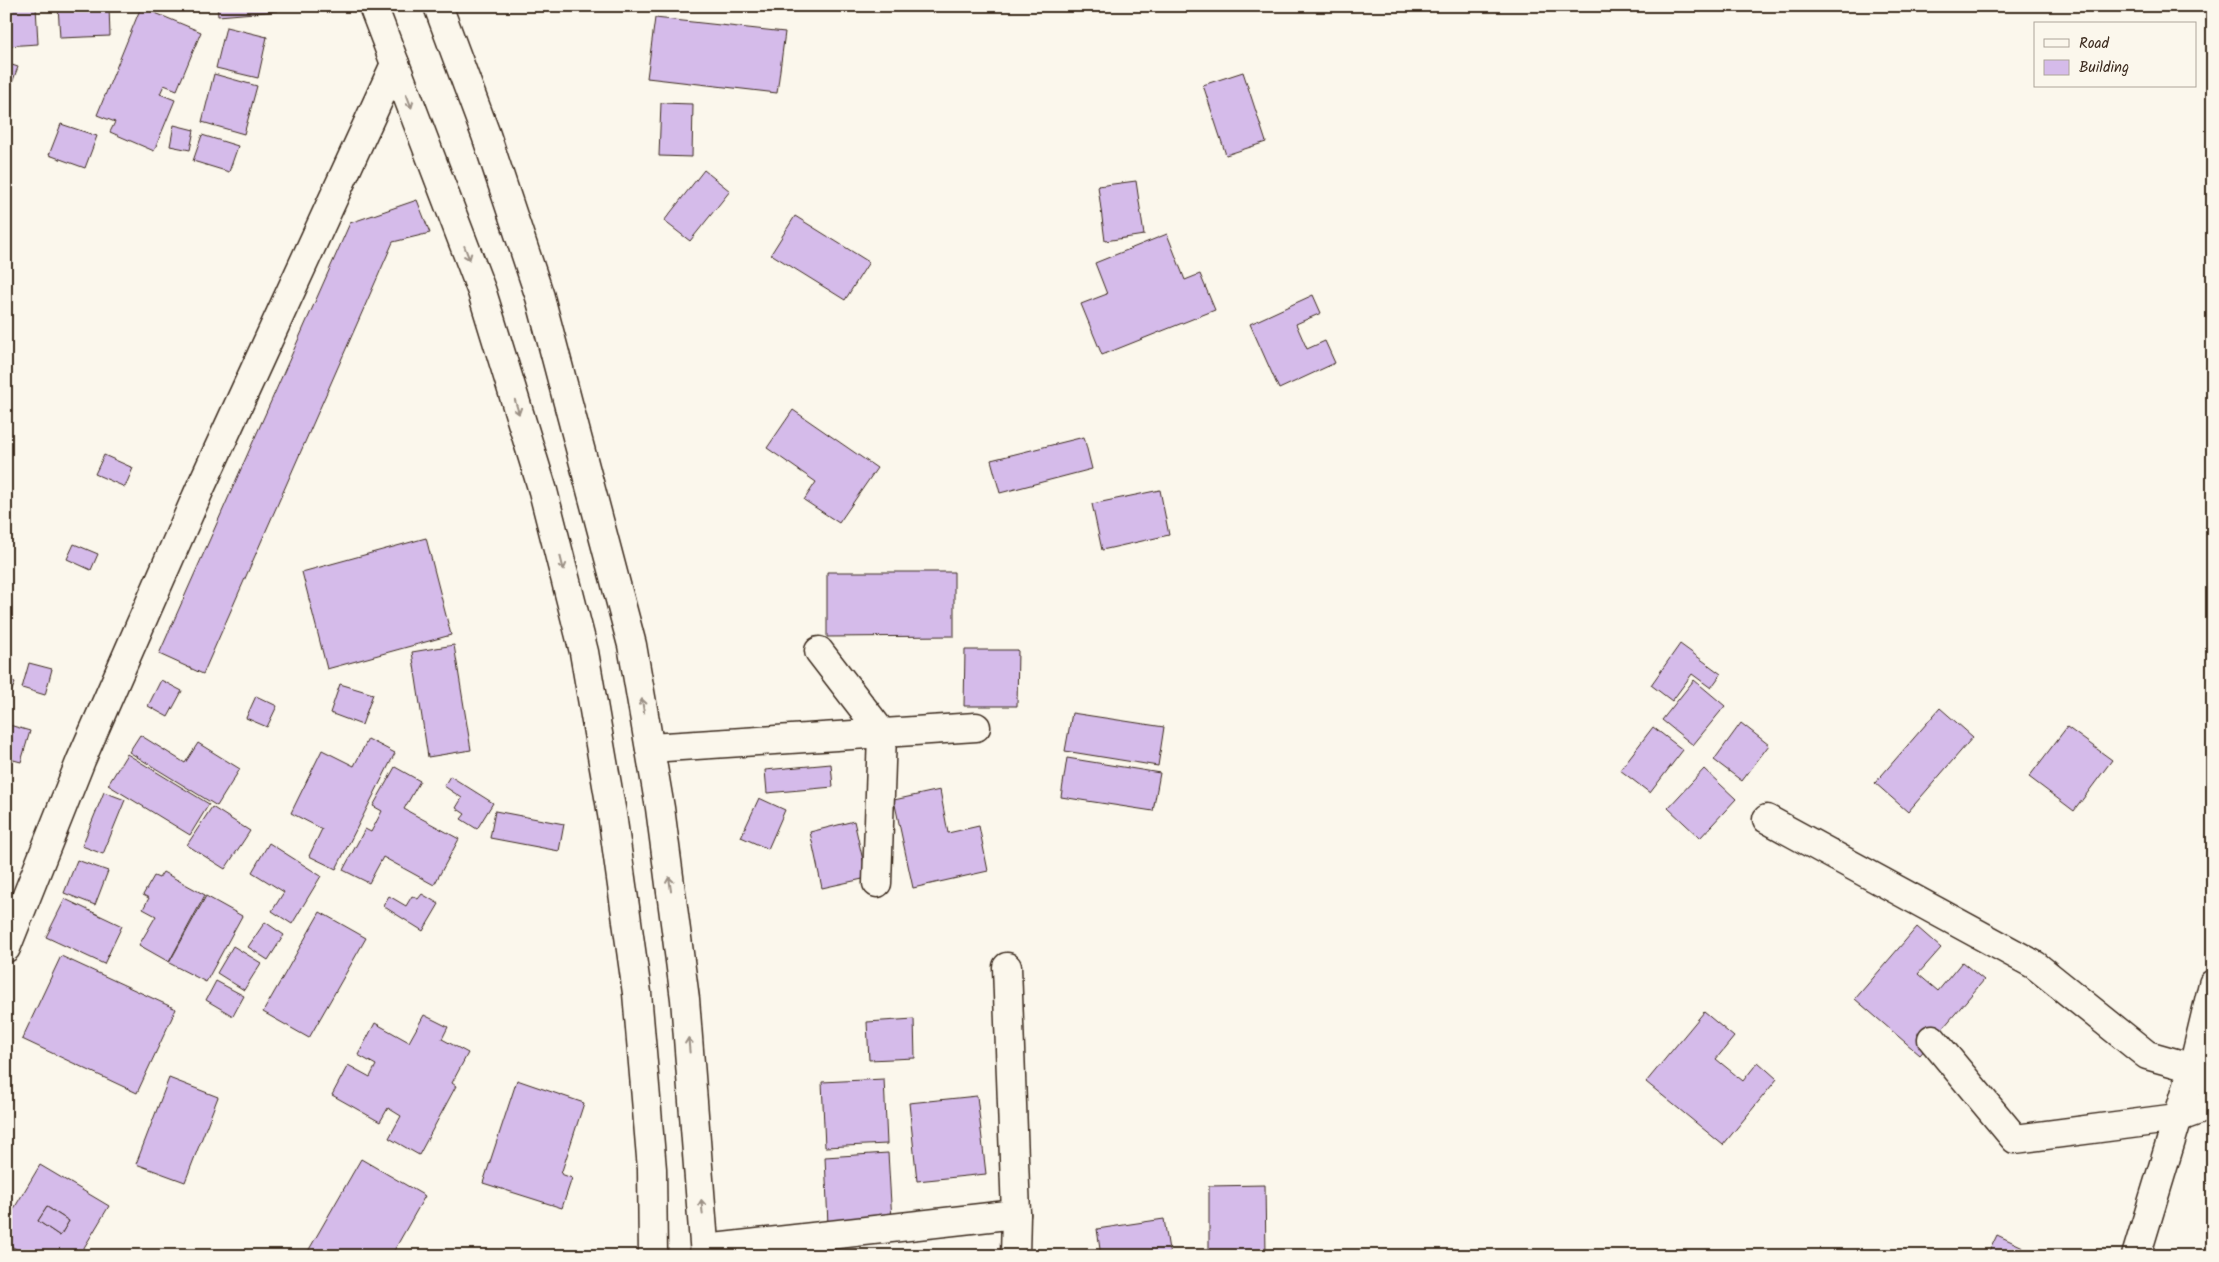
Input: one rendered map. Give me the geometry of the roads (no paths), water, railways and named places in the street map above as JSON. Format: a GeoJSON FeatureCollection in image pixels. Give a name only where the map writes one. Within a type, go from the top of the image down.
{"type":"FeatureCollection","features":[{"type":"Feature","properties":{"kind":"street"},"geometry":{"type":"LineString","coordinates":[[373,6],[482,292],[543,491],[584,652],[612,814],[637,993],[652,1169],[653,1256]]}},
{"type":"Feature","properties":{"kind":"street"},"geometry":{"type":"LineString","coordinates":[[438,6],[486,135],[540,297],[632,645],[650,748],[685,999],[705,1252],[1016,1214]]}},
{"type":"Feature","properties":{"kind":"street"},"geometry":{"type":"LineString","coordinates":[[6,948],[81,760],[199,491],[394,64]]}},
{"type":"Feature","properties":{"kind":"street"},"geometry":{"type":"LineString","coordinates":[[819,651],[882,733],[877,883]]}},
{"type":"Feature","properties":{"kind":"street"},"geometry":{"type":"LineString","coordinates":[[650,748],[976,727]]}},
{"type":"Feature","properties":{"kind":"street"},"geometry":{"type":"LineString","coordinates":[[1767,819],[2035,965],[2147,1055],[2192,1068],[2213,1088]]}},
{"type":"Feature","properties":{"kind":"street"},"geometry":{"type":"LineString","coordinates":[[1007,967],[1016,1214],[1015,1256]]}},
{"type":"Feature","properties":{"kind":"street"},"geometry":{"type":"LineString","coordinates":[[2136,1256],[2192,1068],[2213,984]]}},
{"type":"Feature","properties":{"kind":"street"},"geometry":{"type":"LineString","coordinates":[[1932,1039],[2015,1139],[2177,1118],[2213,1105]]}}]}
